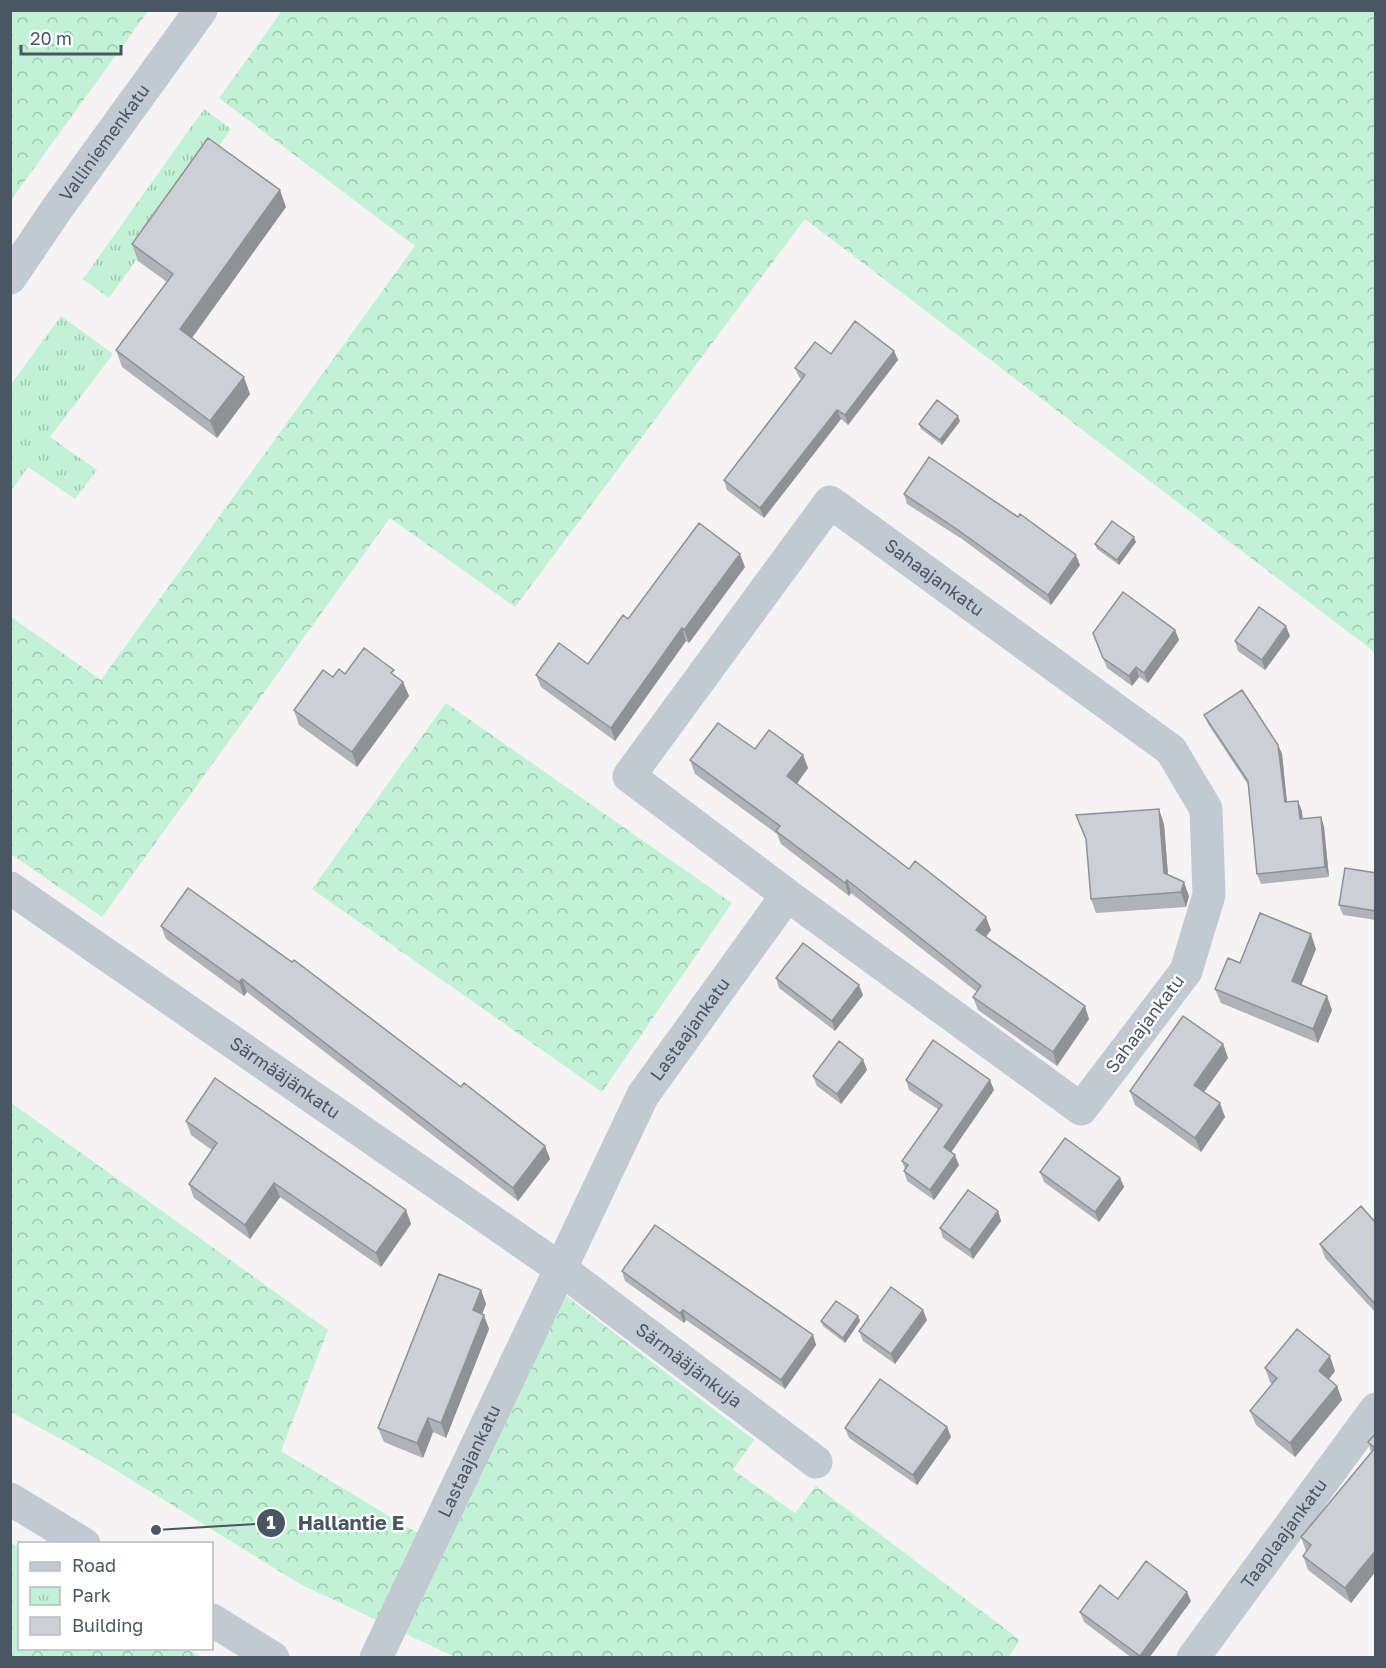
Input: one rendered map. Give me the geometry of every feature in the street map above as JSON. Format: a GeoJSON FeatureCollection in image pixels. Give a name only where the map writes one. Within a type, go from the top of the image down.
{"type":"FeatureCollection","features":[{"type":"Feature","properties":{"kind":"street","name":"Valliniemenkatu"},"geometry":{"type":"LineString","coordinates":[[10,278],[56,210],[201,10]]}},
{"type":"Feature","properties":{"kind":"street","name":"Sahaajankatu"},"geometry":{"type":"LineString","coordinates":[[830,502],[1171,750],[1206,809],[1209,894],[1186,971],[1081,1109],[787,895],[628,776],[830,502]]}},
{"type":"Feature","properties":{"kind":"street","name":"Särmääjänkatu"},"geometry":{"type":"LineString","coordinates":[[10,888],[561,1269]]}},
{"type":"Feature","properties":{"kind":"street","name":"Lastaajankatu"},"geometry":{"type":"LineString","coordinates":[[376,1658],[643,1095],[787,895]]}},
{"type":"Feature","properties":{"kind":"street","name":"Särmääjänkuja"},"geometry":{"type":"LineString","coordinates":[[561,1269],[816,1462]]}},
{"type":"Feature","properties":{"kind":"street","name":"Taaplaajankatu"},"geometry":{"type":"LineString","coordinates":[[1193,1658],[1376,1409]]}},
{"type":"Feature","properties":{"kind":"street"},"geometry":{"type":"LineString","coordinates":[[10,1499],[81,1542]]}},
{"type":"Feature","properties":{"kind":"street"},"geometry":{"type":"LineString","coordinates":[[213,1621],[273,1658]]}},
{"type":"Feature","properties":{"kind":"green space"},"geometry":{"type":"Polygon","coordinates":[[[10,11],[148,11],[11,200],[10,11]]]}},
{"type":"Feature","properties":{"kind":"green space"},"geometry":{"type":"Polygon","coordinates":[[[282,11],[1375,11],[1375,657],[1372,650],[805,219],[515,607],[390,518],[102,917],[11,854],[11,617],[101,680],[415,246],[219,98],[282,11]]]}},
{"type":"Feature","properties":{"kind":"green space"},"geometry":{"type":"Polygon","coordinates":[[[204,109],[231,129],[109,298],[83,279],[204,109]]]}},
{"type":"Feature","properties":{"kind":"green space"},"geometry":{"type":"Polygon","coordinates":[[[61,316],[113,354],[50,437],[97,470],[75,499],[28,467],[11,491],[11,384],[61,316]]]}},
{"type":"Feature","properties":{"kind":"green space"},"geometry":{"type":"Polygon","coordinates":[[[446,703],[732,903],[602,1092],[312,889],[446,703]]]}},
{"type":"Feature","properties":{"kind":"green space"},"geometry":{"type":"Polygon","coordinates":[[[10,1102],[328,1330],[281,1451],[442,1548],[566,1296],[754,1440],[733,1470],[795,1513],[816,1486],[1020,1640],[1008,1658],[455,1657],[300,1584],[101,1461],[11,1412],[10,1102]]]}},
{"type":"Feature","properties":{"kind":"green space"},"geometry":{"type":"Polygon","coordinates":[[[10,1542],[18,1546],[18,1650],[189,1650],[201,1657],[11,1657],[10,1542]]]}},
{"type":"Feature","properties":{"kind":"building"},"geometry":{"type":"Polygon","coordinates":[[[208,138],[280,190],[180,329],[244,377],[210,421],[116,350],[173,274],[132,244],[208,138]]]}},
{"type":"Feature","properties":{"kind":"building"},"geometry":{"type":"Polygon","coordinates":[[[855,321],[894,351],[845,415],[837,410],[760,508],[724,480],[805,375],[795,368],[815,342],[831,354],[855,321]]]}},
{"type":"Feature","properties":{"kind":"building"},"geometry":{"type":"Polygon","coordinates":[[[937,400],[958,416],[940,440],[919,424],[937,400]]]}},
{"type":"Feature","properties":{"kind":"building"},"geometry":{"type":"Polygon","coordinates":[[[929,457],[1018,517],[1020,514],[1076,555],[1048,595],[904,494],[929,457]]]}},
{"type":"Feature","properties":{"kind":"building"},"geometry":{"type":"Polygon","coordinates":[[[1112,521],[1134,537],[1117,560],[1095,544],[1112,521]]]}},
{"type":"Feature","properties":{"kind":"building"},"geometry":{"type":"Polygon","coordinates":[[[699,523],[740,554],[684,630],[682,628],[611,728],[536,675],[559,643],[588,664],[623,615],[628,619],[699,523]]]}},
{"type":"Feature","properties":{"kind":"building"},"geometry":{"type":"Polygon","coordinates":[[[1123,592],[1175,630],[1144,673],[1136,667],[1129,676],[1103,658],[1093,633],[1123,592]]]}},
{"type":"Feature","properties":{"kind":"building"},"geometry":{"type":"Polygon","coordinates":[[[1259,607],[1286,626],[1262,660],[1235,641],[1259,607]]]}},
{"type":"Feature","properties":{"kind":"building"},"geometry":{"type":"Polygon","coordinates":[[[364,648],[394,670],[391,673],[403,682],[352,752],[294,710],[323,670],[333,677],[339,669],[345,674],[364,648]]]}},
{"type":"Feature","properties":{"kind":"building"},"geometry":{"type":"Polygon","coordinates":[[[1242,690],[1278,745],[1285,802],[1298,801],[1300,819],[1321,817],[1325,867],[1257,874],[1248,781],[1204,715],[1242,690]]]}},
{"type":"Feature","properties":{"kind":"building"},"geometry":{"type":"Polygon","coordinates":[[[718,723],[755,749],[769,730],[803,755],[787,776],[909,869],[915,861],[986,917],[976,930],[1085,1006],[1053,1052],[973,997],[981,986],[847,880],[845,883],[776,831],[780,826],[690,760],[718,723]]]}},
{"type":"Feature","properties":{"kind":"building"},"geometry":{"type":"Polygon","coordinates":[[[1159,809],[1164,873],[1184,882],[1181,892],[1091,899],[1086,839],[1076,815],[1159,809]]]}},
{"type":"Feature","properties":{"kind":"building"},"geometry":{"type":"Polygon","coordinates":[[[1345,868],[1376,873],[1376,911],[1339,905],[1345,868]]]}},
{"type":"Feature","properties":{"kind":"building"},"geometry":{"type":"Polygon","coordinates":[[[188,888],[292,962],[294,960],[461,1087],[464,1083],[545,1146],[513,1188],[242,979],[239,982],[161,926],[188,888]]]}},
{"type":"Feature","properties":{"kind":"building"},"geometry":{"type":"Polygon","coordinates":[[[1260,913],[1311,934],[1292,981],[1327,996],[1313,1029],[1215,989],[1228,958],[1240,963],[1260,913]]]}},
{"type":"Feature","properties":{"kind":"building"},"geometry":{"type":"Polygon","coordinates":[[[803,943],[859,985],[832,1021],[776,978],[803,943]]]}},
{"type":"Feature","properties":{"kind":"building"},"geometry":{"type":"Polygon","coordinates":[[[1183,1016],[1223,1044],[1194,1085],[1220,1103],[1195,1138],[1130,1091],[1183,1016]]]}},
{"type":"Feature","properties":{"kind":"building"},"geometry":{"type":"Polygon","coordinates":[[[933,1040],[990,1080],[944,1147],[955,1155],[930,1190],[904,1171],[908,1165],[902,1161],[942,1105],[906,1080],[933,1040]]]}},
{"type":"Feature","properties":{"kind":"building"},"geometry":{"type":"Polygon","coordinates":[[[839,1041],[863,1060],[837,1094],[813,1076],[839,1041]]]}},
{"type":"Feature","properties":{"kind":"building"},"geometry":{"type":"Polygon","coordinates":[[[215,1078],[406,1210],[376,1253],[274,1183],[245,1225],[189,1184],[217,1143],[186,1121],[215,1078]]]}},
{"type":"Feature","properties":{"kind":"building"},"geometry":{"type":"Polygon","coordinates":[[[1065,1138],[1120,1178],[1095,1212],[1040,1172],[1065,1138]]]}},
{"type":"Feature","properties":{"kind":"building"},"geometry":{"type":"Polygon","coordinates":[[[968,1190],[998,1211],[970,1250],[940,1228],[968,1190]]]}},
{"type":"Feature","properties":{"kind":"building"},"geometry":{"type":"Polygon","coordinates":[[[1361,1206],[1376,1223],[1376,1305],[1320,1244],[1361,1206]]]}},
{"type":"Feature","properties":{"kind":"building"},"geometry":{"type":"Polygon","coordinates":[[[655,1225],[813,1335],[781,1380],[683,1310],[680,1313],[622,1271],[655,1225]]]}},
{"type":"Feature","properties":{"kind":"building"},"geometry":{"type":"Polygon","coordinates":[[[439,1274],[481,1290],[473,1310],[484,1315],[441,1423],[428,1418],[417,1443],[378,1428],[439,1274]]]}},
{"type":"Feature","properties":{"kind":"building"},"geometry":{"type":"Polygon","coordinates":[[[891,1287],[923,1310],[891,1354],[859,1331],[891,1287]]]}},
{"type":"Feature","properties":{"kind":"building"},"geometry":{"type":"Polygon","coordinates":[[[836,1301],[858,1316],[843,1338],[821,1321],[836,1301]]]}},
{"type":"Feature","properties":{"kind":"building"},"geometry":{"type":"Polygon","coordinates":[[[1297,1329],[1330,1356],[1319,1371],[1337,1386],[1290,1443],[1250,1411],[1277,1378],[1265,1368],[1297,1329]]]}},
{"type":"Feature","properties":{"kind":"building"},"geometry":{"type":"Polygon","coordinates":[[[880,1379],[947,1427],[913,1475],[845,1428],[880,1379]]]}},
{"type":"Feature","properties":{"kind":"building"},"geometry":{"type":"Polygon","coordinates":[[[1376,1433],[1376,1550],[1345,1588],[1303,1556],[1311,1545],[1301,1537],[1375,1448],[1368,1442],[1376,1433]]]}},
{"type":"Feature","properties":{"kind":"building"},"geometry":{"type":"Polygon","coordinates":[[[1146,1561],[1187,1592],[1140,1656],[1080,1612],[1100,1585],[1118,1599],[1146,1561]]]}},
{"type":"Feature","properties":{"kind":"place","name":"Hallantie E"},"geometry":{"type":"Point","coordinates":[156,1530]}}]}
